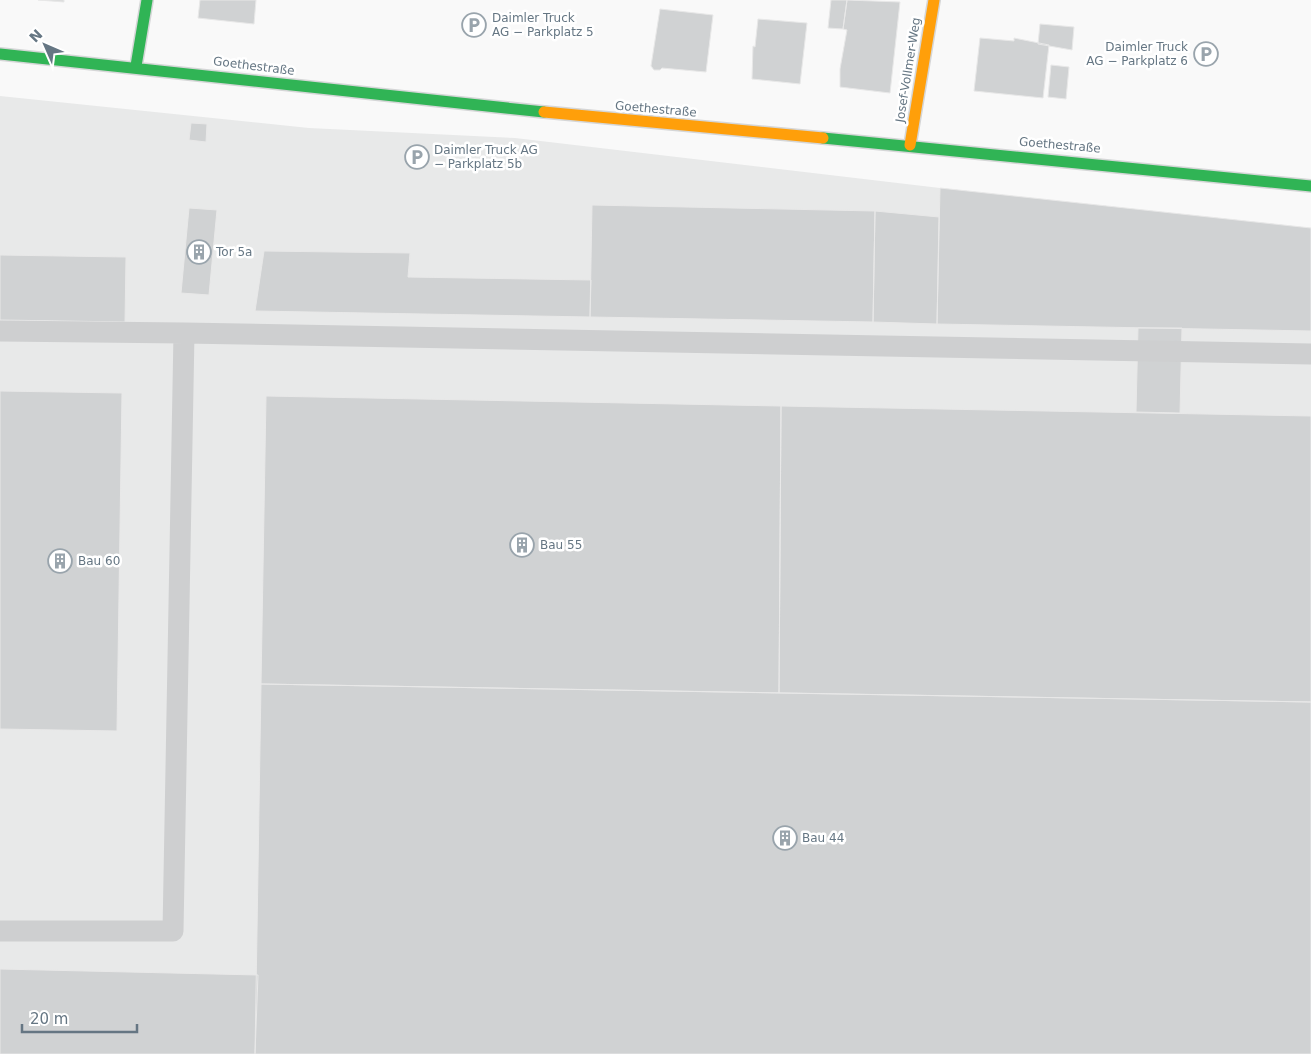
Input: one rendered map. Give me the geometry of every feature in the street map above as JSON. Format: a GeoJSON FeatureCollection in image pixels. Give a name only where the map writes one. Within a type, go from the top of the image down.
{"type":"FeatureCollection","features":[{"type":"Feature","properties":{"kind":"street"},"geometry":{"type":"LineString","coordinates":[[136,66],[147,0]]}},
{"type":"Feature","properties":{"kind":"street","name":"Josef-Vollmer-Weg"},"geometry":{"type":"LineString","coordinates":[[910,145],[934,0]]}},
{"type":"Feature","properties":{"kind":"street","name":"Goethestraße"},"geometry":{"type":"LineString","coordinates":[[0,54],[136,66],[461,104],[1097,162],[1311,186]]}},
{"type":"Feature","properties":{"kind":"lane"},"geometry":{"type":"LineString","coordinates":[[0,331],[184,332],[1311,354]]}},
{"type":"Feature","properties":{"kind":"lane"},"geometry":{"type":"LineString","coordinates":[[0,931],[173,930],[184,332]]}},
{"type":"Feature","properties":{"kind":"shaded area"},"geometry":{"type":"Polygon","coordinates":[[[0,96],[309,128],[515,138],[940,188],[1311,228],[1311,1054],[0,1054],[0,96]]]}},
{"type":"Feature","properties":{"kind":"building"},"geometry":{"type":"Polygon","coordinates":[[[38,0],[64,0],[64,2],[38,0]]]}},
{"type":"Feature","properties":{"kind":"building"},"geometry":{"type":"Polygon","coordinates":[[[200,0],[256,0],[254,24],[198,18],[200,0]]]}},
{"type":"Feature","properties":{"kind":"building"},"geometry":{"type":"Polygon","coordinates":[[[831,0],[847,0],[843,29],[828,28],[831,0]]]}},
{"type":"Feature","properties":{"kind":"building"},"geometry":{"type":"Polygon","coordinates":[[[847,0],[900,2],[890,93],[840,87],[840,69],[847,30],[843,29],[847,0]]]}},
{"type":"Feature","properties":{"kind":"building"},"geometry":{"type":"Polygon","coordinates":[[[660,9],[713,15],[706,72],[662,68],[654,70],[651,66],[660,9]]]}},
{"type":"Feature","properties":{"kind":"building"},"geometry":{"type":"Polygon","coordinates":[[[758,19],[807,23],[800,84],[752,79],[753,46],[755,47],[758,19]]]}},
{"type":"Feature","properties":{"kind":"building"},"geometry":{"type":"Polygon","coordinates":[[[1040,24],[1074,27],[1072,50],[1038,44],[1040,24]]]}},
{"type":"Feature","properties":{"kind":"building"},"geometry":{"type":"Polygon","coordinates":[[[980,38],[1014,41],[1014,38],[1049,45],[1043,98],[974,91],[980,38]]]}},
{"type":"Feature","properties":{"kind":"building"},"geometry":{"type":"Polygon","coordinates":[[[1051,65],[1069,67],[1066,99],[1048,97],[1051,65]]]}},
{"type":"Feature","properties":{"kind":"building"},"geometry":{"type":"Polygon","coordinates":[[[191,123],[207,124],[206,142],[189,140],[191,123]]]}},
{"type":"Feature","properties":{"kind":"building"},"geometry":{"type":"Polygon","coordinates":[[[940,188],[1311,228],[1311,331],[937,324],[940,188]]]}},
{"type":"Feature","properties":{"kind":"building"},"geometry":{"type":"Polygon","coordinates":[[[592,205],[875,211],[873,322],[590,317],[592,205]]]}},
{"type":"Feature","properties":{"kind":"building","name":"Tor 5a"},"geometry":{"type":"Polygon","coordinates":[[[189,208],[217,210],[209,295],[181,293],[189,208]]]}},
{"type":"Feature","properties":{"kind":"building"},"geometry":{"type":"Polygon","coordinates":[[[875,211],[939,217],[937,324],[873,322],[875,211]]]}},
{"type":"Feature","properties":{"kind":"building"},"geometry":{"type":"Polygon","coordinates":[[[264,251],[410,253],[408,277],[591,280],[590,317],[255,311],[264,251]]]}},
{"type":"Feature","properties":{"kind":"building"},"geometry":{"type":"Polygon","coordinates":[[[0,255],[126,257],[125,322],[0,320],[0,255]]]}},
{"type":"Feature","properties":{"kind":"building"},"geometry":{"type":"Polygon","coordinates":[[[1138,328],[1182,328],[1180,413],[1136,412],[1138,328]]]}},
{"type":"Feature","properties":{"kind":"building","name":"Bau 60"},"geometry":{"type":"Polygon","coordinates":[[[0,391],[122,393],[117,731],[0,729],[0,391]]]}},
{"type":"Feature","properties":{"kind":"building","name":"Bau 55"},"geometry":{"type":"Polygon","coordinates":[[[266,396],[781,406],[779,693],[261,684],[266,396]]]}},
{"type":"Feature","properties":{"kind":"building"},"geometry":{"type":"Polygon","coordinates":[[[781,406],[1311,416],[1311,702],[779,693],[781,406]]]}},
{"type":"Feature","properties":{"kind":"building","name":"Bau 44"},"geometry":{"type":"Polygon","coordinates":[[[261,684],[1311,702],[1311,1054],[255,1054],[261,684]]]}},
{"type":"Feature","properties":{"kind":"building"},"geometry":{"type":"Polygon","coordinates":[[[0,969],[258,975],[255,1054],[0,1054],[0,969]]]}},
{"type":"Feature","properties":{"kind":"traffic: fast"},"geometry":{"type":"LineString","coordinates":[[136,66],[147,0]]}},
{"type":"Feature","properties":{"kind":"traffic: fast"},"geometry":{"type":"LineString","coordinates":[[0,54],[544,112]]}},
{"type":"Feature","properties":{"kind":"traffic: fast"},"geometry":{"type":"LineString","coordinates":[[823,138],[1311,186]]}},
{"type":"Feature","properties":{"kind":"traffic: slow"},"geometry":{"type":"LineString","coordinates":[[910,145],[934,0]]}},
{"type":"Feature","properties":{"kind":"traffic: slow"},"geometry":{"type":"LineString","coordinates":[[544,112],[823,138]]}},
{"type":"Feature","properties":{"kind":"place","name":"Daimler Truck AG − Parkplatz 5"},"geometry":{"type":"Point","coordinates":[474,25]}},
{"type":"Feature","properties":{"kind":"place","name":"Daimler Truck AG − Parkplatz 6"},"geometry":{"type":"Point","coordinates":[1206,54]}},
{"type":"Feature","properties":{"kind":"place","name":"Daimler Truck AG − Parkplatz 5b"},"geometry":{"type":"Point","coordinates":[417,157]}},
{"type":"Feature","properties":{"kind":"place","name":"Tor 5a"},"geometry":{"type":"Point","coordinates":[199,252]}},
{"type":"Feature","properties":{"kind":"place","name":"Bau 55"},"geometry":{"type":"Point","coordinates":[522,545]}},
{"type":"Feature","properties":{"kind":"place","name":"Bau 60"},"geometry":{"type":"Point","coordinates":[60,561]}},
{"type":"Feature","properties":{"kind":"place","name":"Bau 44"},"geometry":{"type":"Point","coordinates":[785,838]}}]}
